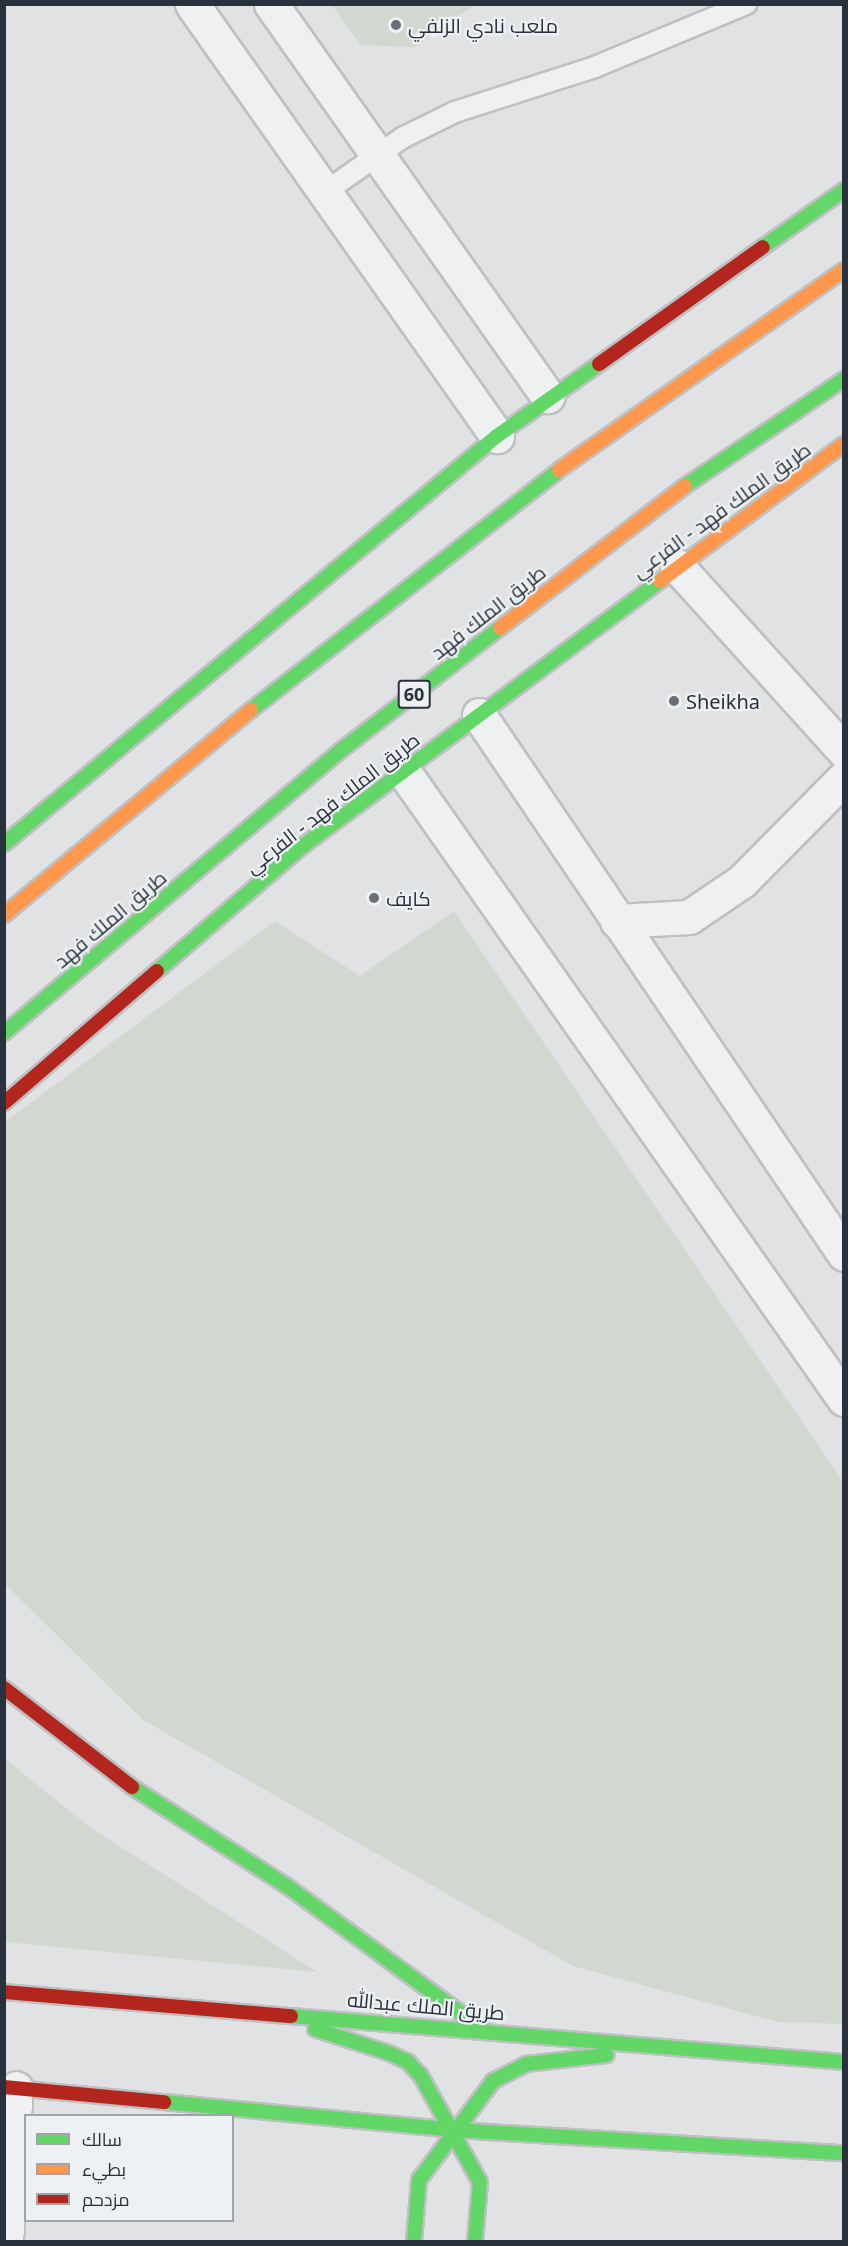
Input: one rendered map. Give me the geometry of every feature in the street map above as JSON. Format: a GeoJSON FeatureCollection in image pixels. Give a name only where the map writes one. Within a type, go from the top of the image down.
{"type":"FeatureCollection","features":[{"type":"Feature","properties":{"kind":"main road"},"geometry":{"type":"LineString","coordinates":[[4,844],[548,396],[843,190]]}},
{"type":"Feature","properties":{"kind":"main road"},"geometry":{"type":"LineString","coordinates":[[4,915],[295,673],[535,488],[843,270]]}},
{"type":"Feature","properties":{"kind":"main road","name":"طريق الملك فهد"},"geometry":{"type":"LineString","coordinates":[[4,1033],[344,748],[692,480],[843,379]]}},
{"type":"Feature","properties":{"kind":"main road","name":"طريق الملك فهد - الفرعي"},"geometry":{"type":"LineString","coordinates":[[4,1103],[303,846],[843,444]]}},
{"type":"Feature","properties":{"kind":"main road"},"geometry":{"type":"LineString","coordinates":[[4,1688],[144,1796],[287,1886],[484,2030]]}},
{"type":"Feature","properties":{"kind":"main road","name":"طريق الملك عبدالله"},"geometry":{"type":"LineString","coordinates":[[4,1992],[484,2030],[843,2062]]}},
{"type":"Feature","properties":{"kind":"main road"},"geometry":{"type":"LineString","coordinates":[[266,2013],[408,2062],[453,2130],[480,2182],[475,2241]]}},
{"type":"Feature","properties":{"kind":"main road"},"geometry":{"type":"LineString","coordinates":[[414,2241],[419,2180],[453,2130],[493,2081],[526,2064],[676,2047]]}},
{"type":"Feature","properties":{"kind":"main road"},"geometry":{"type":"LineString","coordinates":[[10,2088],[453,2130],[843,2153]]}},
{"type":"Feature","properties":{"kind":"street"},"geometry":{"type":"LineString","coordinates":[[192,4],[497,436]]}},
{"type":"Feature","properties":{"kind":"street"},"geometry":{"type":"LineString","coordinates":[[271,4],[548,396]]}},
{"type":"Feature","properties":{"kind":"street"},"geometry":{"type":"LineString","coordinates":[[677,566],[843,751]]}},
{"type":"Feature","properties":{"kind":"street"},"geometry":{"type":"LineString","coordinates":[[479,715],[843,1254]]}},
{"type":"Feature","properties":{"kind":"street"},"geometry":{"type":"LineString","coordinates":[[404,771],[843,1399]]}},
{"type":"Feature","properties":{"kind":"street"},"geometry":{"type":"LineString","coordinates":[[617,921],[689,917],[742,880],[843,778]]}},
{"type":"Feature","properties":{"kind":"street"},"geometry":{"type":"LineString","coordinates":[[6,2241],[10,2088]]}},
{"type":"Feature","properties":{"kind":"lane"},"geometry":{"type":"LineString","coordinates":[[325,192],[377,155],[455,112],[595,67],[746,4]]}},
{"type":"Feature","properties":{"kind":"shaded area","name":"ملعب نادي الزلفي"},"geometry":{"type":"Polygon","coordinates":[[[332,5],[474,5],[414,47],[361,45],[332,5]]]}},
{"type":"Feature","properties":{"kind":"shaded area"},"geometry":{"type":"Polygon","coordinates":[[[454,911],[843,1482],[843,2024],[778,2022],[573,1966],[143,1720],[5,1584],[5,1122],[275,921],[360,976],[454,911]]]}},
{"type":"Feature","properties":{"kind":"shaded area"},"geometry":{"type":"Polygon","coordinates":[[[4,1758],[88,1826],[317,1972],[5,1942],[4,1758]]]}},
{"type":"Feature","properties":{"kind":"traffic: fast"},"geometry":{"type":"LineString","coordinates":[[763,247],[844,190]]}},
{"type":"Feature","properties":{"kind":"traffic: fast"},"geometry":{"type":"LineString","coordinates":[[4,844],[497,436],[599,364]]}},
{"type":"Feature","properties":{"kind":"traffic: fast"},"geometry":{"type":"LineString","coordinates":[[685,486],[844,379]]}},
{"type":"Feature","properties":{"kind":"traffic: fast"},"geometry":{"type":"LineString","coordinates":[[251,710],[559,470]]}},
{"type":"Feature","properties":{"kind":"traffic: fast"},"geometry":{"type":"LineString","coordinates":[[157,971],[303,846],[660,581]]}},
{"type":"Feature","properties":{"kind":"traffic: fast"},"geometry":{"type":"LineString","coordinates":[[4,1033],[344,748],[500,628]]}},
{"type":"Feature","properties":{"kind":"traffic: fast"},"geometry":{"type":"LineString","coordinates":[[132,1787],[287,1886],[484,2030]]}},
{"type":"Feature","properties":{"kind":"traffic: fast"},"geometry":{"type":"LineString","coordinates":[[291,2016],[844,2062]]}},
{"type":"Feature","properties":{"kind":"traffic: fast"},"geometry":{"type":"LineString","coordinates":[[315,2029],[389,2053],[408,2062],[421,2076],[480,2182],[475,2242]]}},
{"type":"Feature","properties":{"kind":"traffic: fast"},"geometry":{"type":"LineString","coordinates":[[414,2242],[419,2180],[493,2081],[526,2064],[606,2055]]}},
{"type":"Feature","properties":{"kind":"traffic: fast"},"geometry":{"type":"LineString","coordinates":[[164,2102],[453,2130],[844,2153]]}},
{"type":"Feature","properties":{"kind":"traffic: slow"},"geometry":{"type":"LineString","coordinates":[[559,470],[844,270]]}},
{"type":"Feature","properties":{"kind":"traffic: slow"},"geometry":{"type":"LineString","coordinates":[[660,581],[844,444]]}},
{"type":"Feature","properties":{"kind":"traffic: slow"},"geometry":{"type":"LineString","coordinates":[[500,628],[685,486]]}},
{"type":"Feature","properties":{"kind":"traffic: slow"},"geometry":{"type":"LineString","coordinates":[[4,915],[251,710]]}},
{"type":"Feature","properties":{"kind":"traffic: jam"},"geometry":{"type":"LineString","coordinates":[[599,364],[763,247]]}},
{"type":"Feature","properties":{"kind":"traffic: jam"},"geometry":{"type":"LineString","coordinates":[[4,1103],[157,971]]}},
{"type":"Feature","properties":{"kind":"traffic: jam"},"geometry":{"type":"LineString","coordinates":[[4,1688],[132,1787]]}},
{"type":"Feature","properties":{"kind":"traffic: jam"},"geometry":{"type":"LineString","coordinates":[[4,1992],[291,2016]]}},
{"type":"Feature","properties":{"kind":"traffic: jam"},"geometry":{"type":"LineString","coordinates":[[4,2087],[164,2102]]}},
{"type":"Feature","properties":{"kind":"place","name":"ملعب نادي الزلفي"},"geometry":{"type":"Point","coordinates":[396,25]}},
{"type":"Feature","properties":{"kind":"place","name":"Sheikha"},"geometry":{"type":"Point","coordinates":[674,701]}},
{"type":"Feature","properties":{"kind":"place","name":"كايف"},"geometry":{"type":"Point","coordinates":[374,898]}}]}
